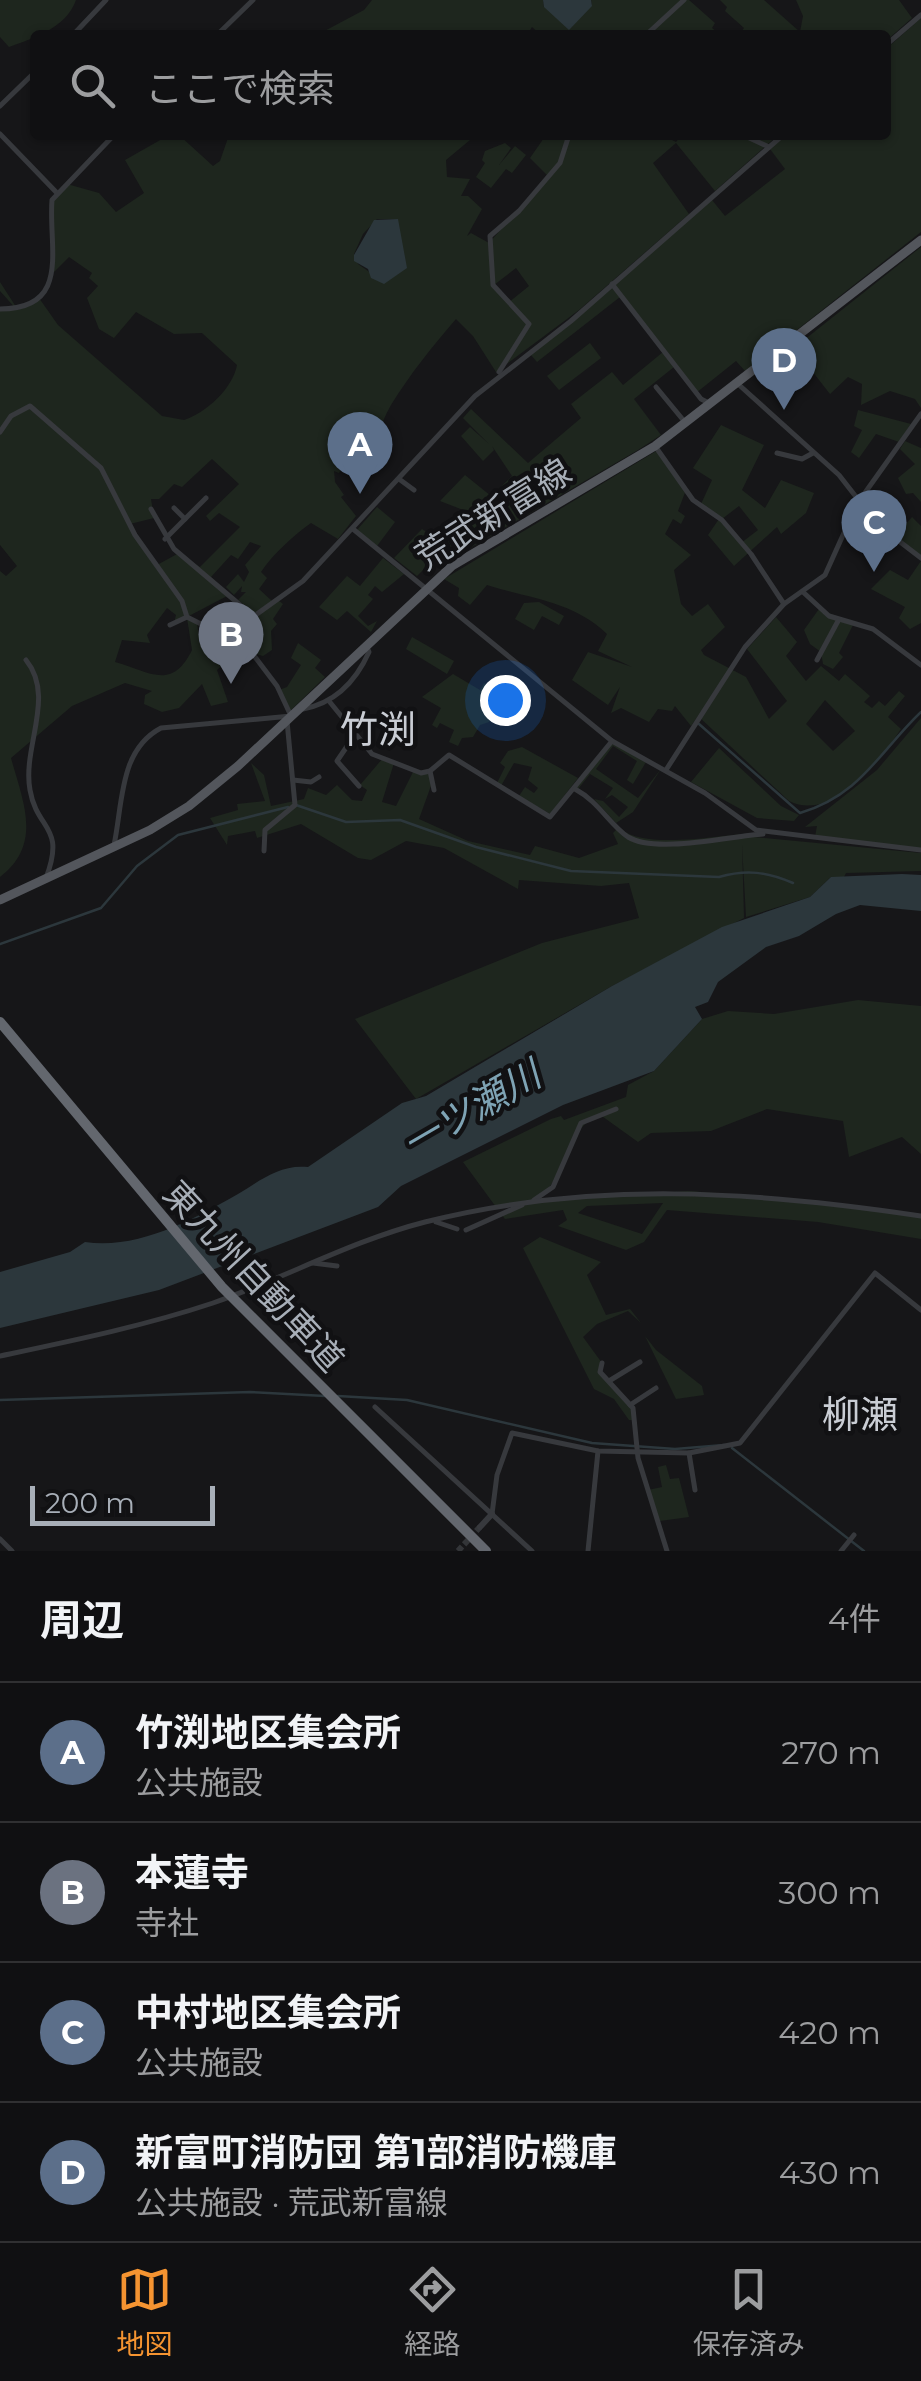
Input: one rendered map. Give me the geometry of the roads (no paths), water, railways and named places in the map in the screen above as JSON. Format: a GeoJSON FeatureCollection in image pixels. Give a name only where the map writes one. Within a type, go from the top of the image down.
{"type":"FeatureCollection","features":[{"type":"Feature","properties":{"kind":"highway","name":"東九州自動車道"},"geometry":{"type":"LineString","coordinates":[[0,1022],[163,1221],[355,1424],[487,1551]]}},
{"type":"Feature","properties":{"kind":"highway"},"geometry":{"type":"LineString","coordinates":[[437,1503],[487,1551]]}},
{"type":"Feature","properties":{"kind":"main road","name":"荒武新富線"},"geometry":{"type":"LineString","coordinates":[[0,900],[114,848],[190,806],[452,566],[655,446],[921,240]]}},
{"type":"Feature","properties":{"kind":"street"},"geometry":{"type":"LineString","coordinates":[[78,30],[106,0]]}},
{"type":"Feature","properties":{"kind":"street"},"geometry":{"type":"LineString","coordinates":[[222,30],[253,0]]}},
{"type":"Feature","properties":{"kind":"street"},"geometry":{"type":"LineString","coordinates":[[651,30],[684,0]]}},
{"type":"Feature","properties":{"kind":"street"},"geometry":{"type":"LineString","coordinates":[[891,42],[921,15]]}},
{"type":"Feature","properties":{"kind":"street"},"geometry":{"type":"LineString","coordinates":[[0,106],[30,77]]}},
{"type":"Feature","properties":{"kind":"street"},"geometry":{"type":"LineString","coordinates":[[0,134],[57,193]]}},
{"type":"Feature","properties":{"kind":"street"},"geometry":{"type":"LineString","coordinates":[[0,310],[28,308],[54,272],[51,209],[57,193],[109,140]]}},
{"type":"Feature","properties":{"kind":"street"},"geometry":{"type":"LineString","coordinates":[[498,374],[529,324],[493,285],[490,236],[520,211],[560,163],[567,140]]}},
{"type":"Feature","properties":{"kind":"street"},"geometry":{"type":"LineString","coordinates":[[754,140],[769,147]]}},
{"type":"Feature","properties":{"kind":"street"},"geometry":{"type":"LineString","coordinates":[[170,625],[187,618],[204,625],[250,618],[303,581],[498,374],[612,284],[777,140]]}},
{"type":"Feature","properties":{"kind":"street"},"geometry":{"type":"LineString","coordinates":[[612,284],[701,400],[712,404]]}},
{"type":"Feature","properties":{"kind":"street"},"geometry":{"type":"LineString","coordinates":[[738,384],[839,476],[878,526],[921,558]]}},
{"type":"Feature","properties":{"kind":"street"},"geometry":{"type":"LineString","coordinates":[[656,387],[686,424]]}},
{"type":"Feature","properties":{"kind":"street"},"geometry":{"type":"LineString","coordinates":[[0,432],[11,416],[30,406],[101,468],[134,535],[182,601],[187,618]]}},
{"type":"Feature","properties":{"kind":"street"},"geometry":{"type":"LineString","coordinates":[[666,770],[729,667],[784,604],[825,576],[858,504],[921,414]]}},
{"type":"Feature","properties":{"kind":"street"},"geometry":{"type":"LineString","coordinates":[[655,446],[693,500],[722,520],[751,554],[784,604]]}},
{"type":"Feature","properties":{"kind":"street"},"geometry":{"type":"LineString","coordinates":[[777,453],[802,459],[814,453]]}},
{"type":"Feature","properties":{"kind":"street"},"geometry":{"type":"LineString","coordinates":[[399,479],[414,490]]}},
{"type":"Feature","properties":{"kind":"street"},"geometry":{"type":"LineString","coordinates":[[165,538],[206,498]]}},
{"type":"Feature","properties":{"kind":"street"},"geometry":{"type":"LineString","coordinates":[[174,508],[185,519]]}},
{"type":"Feature","properties":{"kind":"street"},"geometry":{"type":"LineString","coordinates":[[152,509],[165,538],[250,618],[252,653],[279,690],[291,716],[295,804],[264,830],[264,851]]}},
{"type":"Feature","properties":{"kind":"street"},"geometry":{"type":"LineString","coordinates":[[352,529],[612,741],[666,770],[756,830],[921,850]]}},
{"type":"Feature","properties":{"kind":"street"},"geometry":{"type":"LineString","coordinates":[[434,534],[447,548],[452,566]]}},
{"type":"Feature","properties":{"kind":"street"},"geometry":{"type":"LineString","coordinates":[[803,592],[818,609],[838,620],[873,629],[921,664]]}},
{"type":"Feature","properties":{"kind":"street"},"geometry":{"type":"LineString","coordinates":[[817,660],[838,620]]}},
{"type":"Feature","properties":{"kind":"street"},"geometry":{"type":"LineString","coordinates":[[114,848],[130,757],[145,736],[161,728],[291,716],[329,701],[357,675],[369,652],[365,644]]}},
{"type":"Feature","properties":{"kind":"street"},"geometry":{"type":"LineString","coordinates":[[26,660],[39,685],[30,790],[54,838],[45,881]]}},
{"type":"Feature","properties":{"kind":"street"},"geometry":{"type":"LineString","coordinates":[[329,701],[372,754],[421,772],[430,771],[448,755],[550,817],[612,741]]}},
{"type":"Feature","properties":{"kind":"street"},"geometry":{"type":"LineString","coordinates":[[354,736],[337,761],[359,786]]}},
{"type":"Feature","properties":{"kind":"street"},"geometry":{"type":"LineString","coordinates":[[430,771],[434,790]]}},
{"type":"Feature","properties":{"kind":"street"},"geometry":{"type":"LineString","coordinates":[[293,780],[311,782],[319,777]]}},
{"type":"Feature","properties":{"kind":"street"},"geometry":{"type":"LineString","coordinates":[[574,788],[601,806],[629,838],[672,845],[771,834]]}},
{"type":"Feature","properties":{"kind":"street"},"geometry":{"type":"LineString","coordinates":[[466,1230],[528,1203],[553,1187],[581,1123],[616,1109]]}},
{"type":"Feature","properties":{"kind":"street"},"geometry":{"type":"LineString","coordinates":[[0,1356],[157,1320],[216,1302],[310,1262],[428,1221],[528,1203],[688,1191],[809,1200],[921,1216]]}},
{"type":"Feature","properties":{"kind":"street"},"geometry":{"type":"LineString","coordinates":[[428,1221],[457,1230]]}},
{"type":"Feature","properties":{"kind":"street"},"geometry":{"type":"LineString","coordinates":[[310,1262],[337,1266]]}},
{"type":"Feature","properties":{"kind":"street"},"geometry":{"type":"LineString","coordinates":[[480,1527],[492,1514],[497,1476],[512,1433],[598,1451],[638,1449],[689,1454],[740,1442],[875,1274],[921,1310]]}},
{"type":"Feature","properties":{"kind":"street"},"geometry":{"type":"LineString","coordinates":[[609,1382],[640,1362]]}},
{"type":"Feature","properties":{"kind":"street"},"geometry":{"type":"LineString","coordinates":[[602,1363],[600,1372],[630,1405],[638,1449],[668,1551]]}},
{"type":"Feature","properties":{"kind":"street"},"geometry":{"type":"LineString","coordinates":[[630,1405],[656,1388]]}},
{"type":"Feature","properties":{"kind":"street"},"geometry":{"type":"LineString","coordinates":[[375,1408],[532,1551]]}},
{"type":"Feature","properties":{"kind":"street"},"geometry":{"type":"LineString","coordinates":[[588,1551],[598,1451]]}},
{"type":"Feature","properties":{"kind":"street"},"geometry":{"type":"LineString","coordinates":[[689,1454],[694,1490]]}},
{"type":"Feature","properties":{"kind":"street"},"geometry":{"type":"LineString","coordinates":[[841,1551],[854,1535]]}},
{"type":"Feature","properties":{"kind":"street"},"geometry":{"type":"LineString","coordinates":[[0,1539],[12,1551]]}},
{"type":"Feature","properties":{"kind":"water"},"geometry":{"type":"Polygon","coordinates":[[[543,0],[591,0],[592,6],[569,30],[544,7],[543,0]]]}},
{"type":"Feature","properties":{"kind":"water"},"geometry":{"type":"Polygon","coordinates":[[[398,219],[407,268],[384,284],[371,278],[368,269],[354,261],[354,255],[374,220],[398,219]]]}},
{"type":"Feature","properties":{"kind":"water","name":"一ツ瀬川"},"geometry":{"type":"Polygon","coordinates":[[[921,875],[921,911],[860,905],[799,936],[766,947],[718,982],[708,1002],[695,1007],[702,1019],[654,1071],[563,1105],[401,1186],[378,1207],[159,1290],[0,1328],[0,1272],[70,1252],[85,1242],[145,1237],[184,1222],[271,1174],[308,1167],[402,1103],[426,1096],[612,986],[722,927],[810,897],[831,877],[921,875]]]}},
{"type":"Feature","properties":{"kind":"waterway"},"geometry":{"type":"LineString","coordinates":[[699,724],[800,813],[854,784],[921,712]]}},
{"type":"Feature","properties":{"kind":"waterway"},"geometry":{"type":"LineString","coordinates":[[296,805],[346,822],[400,820],[476,847],[571,871],[719,877],[757,873],[793,883]]}},
{"type":"Feature","properties":{"kind":"waterway"},"geometry":{"type":"LineString","coordinates":[[0,944],[101,908],[137,866],[178,835],[288,807]]}},
{"type":"Feature","properties":{"kind":"waterway"},"geometry":{"type":"LineString","coordinates":[[0,1400],[250,1392],[325,1396]]}},
{"type":"Feature","properties":{"kind":"waterway"},"geometry":{"type":"LineString","coordinates":[[338,1396],[407,1400],[592,1443],[675,1449],[724,1445]]}},
{"type":"Feature","properties":{"kind":"waterway"},"geometry":{"type":"LineString","coordinates":[[732,1448],[864,1551]]}},
{"type":"Feature","properties":{"kind":"tunnel"},"geometry":{"type":"LineString","coordinates":[[458,1551],[480,1527]]}},
{"type":"Feature","properties":{"kind":"place","name":"新富町消防団 第1部消防機庫"},"geometry":{"type":"Point","coordinates":[784,410]}},
{"type":"Feature","properties":{"kind":"place","name":"竹渕地区集会所"},"geometry":{"type":"Point","coordinates":[360,494]}},
{"type":"Feature","properties":{"kind":"place","name":"中村地区集会所"},"geometry":{"type":"Point","coordinates":[874,572]}},
{"type":"Feature","properties":{"kind":"place","name":"本蓮寺"},"geometry":{"type":"Point","coordinates":[231,684]}},
{"type":"Feature","properties":{"kind":"district","name":"竹渕"},"geometry":{"type":"Point","coordinates":[378,729]}},
{"type":"Feature","properties":{"kind":"district","name":"柳瀬"},"geometry":{"type":"Point","coordinates":[860,1414]}}]}
